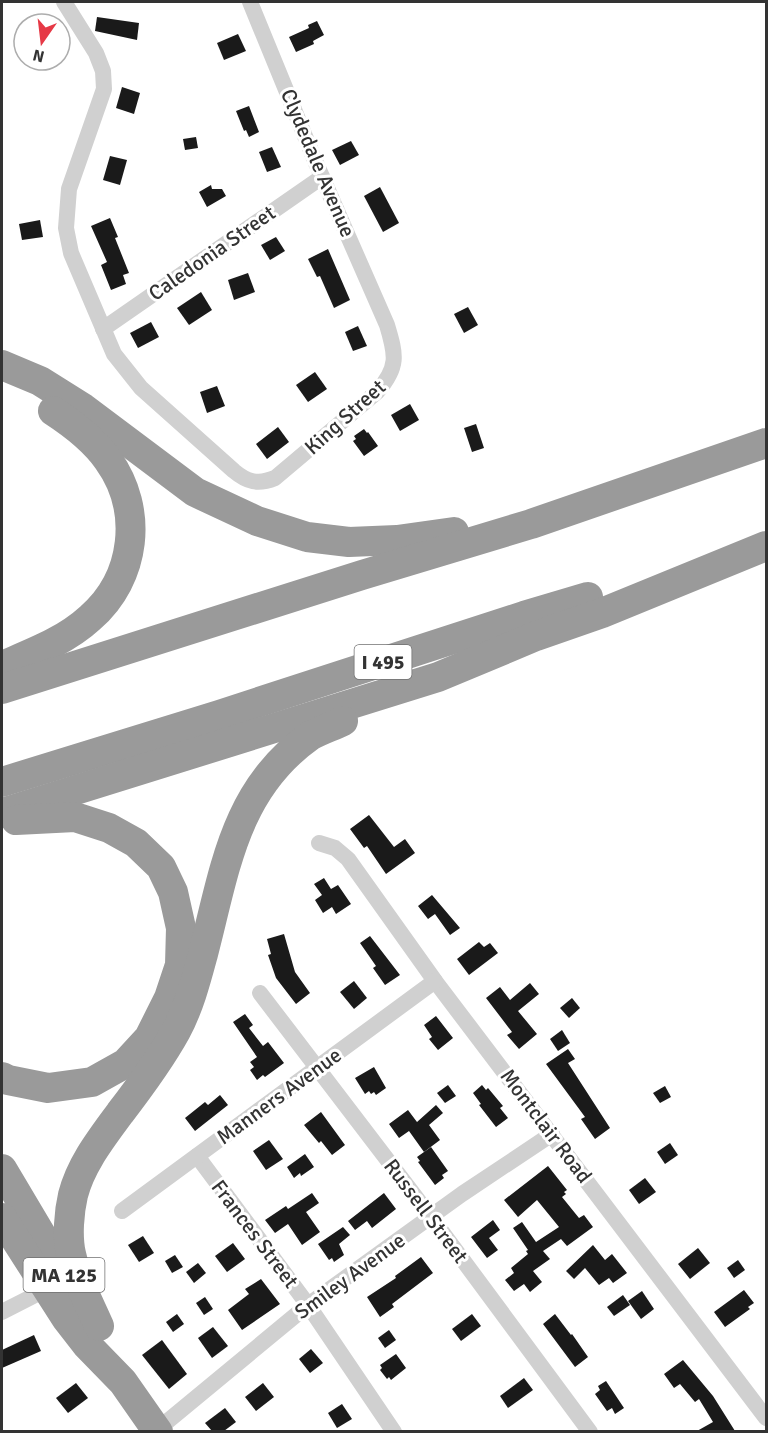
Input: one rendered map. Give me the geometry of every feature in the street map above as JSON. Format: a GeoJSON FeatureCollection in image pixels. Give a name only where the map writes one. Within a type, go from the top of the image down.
{"type":"FeatureCollection","features":[{"type":"Feature","properties":{"kind":"highway"},"geometry":{"type":"LineString","coordinates":[[2,365],[40,381],[83,408],[195,492],[257,521],[307,537],[349,542],[397,540],[531,524]]}},
{"type":"Feature","properties":{"kind":"highway"},"geometry":{"type":"LineString","coordinates":[[2,387],[43,405],[75,427],[100,450],[124,490],[131,534],[130,550],[121,579],[102,607],[90,619],[56,642],[2,666]]}},
{"type":"Feature","properties":{"kind":"highway"},"geometry":{"type":"LineString","coordinates":[[2,689],[531,524],[766,443]]}},
{"type":"Feature","properties":{"kind":"highway"},"geometry":{"type":"LineString","coordinates":[[99,1326],[71,1254],[69,1238],[72,1197],[85,1162],[147,1077],[177,1029],[195,980],[232,844],[255,793],[270,772],[312,735],[438,677],[766,546]]}},
{"type":"Feature","properties":{"kind":"highway","name":"I 495"},"geometry":{"type":"LineString","coordinates":[[2,782],[219,716],[524,616],[766,546]]}},
{"type":"Feature","properties":{"kind":"highway"},"geometry":{"type":"LineString","coordinates":[[2,813],[438,677]]}},
{"type":"Feature","properties":{"kind":"highway"},"geometry":{"type":"LineString","coordinates":[[2,823],[26,818],[75,817],[109,828],[136,843],[161,867],[173,892],[181,928],[180,965],[169,998],[149,1038],[126,1063],[92,1082],[48,1088],[2,1077]]}},
{"type":"Feature","properties":{"kind":"highway","name":"MA 125"},"geometry":{"type":"LineString","coordinates":[[2,1169],[63,1273],[99,1326],[123,1382]]}},
{"type":"Feature","properties":{"kind":"highway","name":"MA 125"},"geometry":{"type":"LineString","coordinates":[[2,1218],[13,1244],[87,1345],[123,1382],[158,1431]]}},
{"type":"Feature","properties":{"kind":"street"},"geometry":{"type":"LineString","coordinates":[[64,2],[96,53],[103,71],[104,89],[69,189],[66,217],[71,253],[103,329]]}},
{"type":"Feature","properties":{"kind":"street","name":"Clydedale Avenue"},"geometry":{"type":"LineString","coordinates":[[250,2],[322,177],[387,325]]}},
{"type":"Feature","properties":{"kind":"street","name":"Caledonia Street"},"geometry":{"type":"LineString","coordinates":[[103,329],[322,177]]}},
{"type":"Feature","properties":{"kind":"street","name":"King Street"},"geometry":{"type":"LineString","coordinates":[[103,329],[119,362],[141,388],[234,471],[254,482],[267,481],[281,473],[384,384],[394,361],[393,345],[387,325]]}},
{"type":"Feature","properties":{"kind":"street","name":"Montclair Road"},"geometry":{"type":"LineString","coordinates":[[319,843],[335,848],[348,859],[435,981],[766,1418]]}},
{"type":"Feature","properties":{"kind":"street","name":"Manners Avenue"},"geometry":{"type":"LineString","coordinates":[[122,1211],[435,981]]}},
{"type":"Feature","properties":{"kind":"street","name":"Russell Street"},"geometry":{"type":"LineString","coordinates":[[260,993],[590,1431]]}},
{"type":"Feature","properties":{"kind":"street","name":"Smiley Avenue"},"geometry":{"type":"LineString","coordinates":[[158,1431],[308,1305],[552,1134]]}},
{"type":"Feature","properties":{"kind":"street","name":"Frances Street"},"geometry":{"type":"LineString","coordinates":[[197,1156],[308,1305],[394,1431]]}},
{"type":"Feature","properties":{"kind":"street"},"geometry":{"type":"LineString","coordinates":[[2,1312],[47,1289]]}},
{"type":"Feature","properties":{"kind":"building"},"geometry":{"type":"Polygon","coordinates":[[[97,17],[139,23],[137,40],[95,31],[97,17]]]}},
{"type":"Feature","properties":{"kind":"building"},"geometry":{"type":"Polygon","coordinates":[[[317,21],[324,35],[313,41],[314,44],[296,52],[289,37],[309,28],[308,25],[317,21]]]}},
{"type":"Feature","properties":{"kind":"building"},"geometry":{"type":"Polygon","coordinates":[[[238,34],[246,51],[224,60],[217,43],[238,34]]]}},
{"type":"Feature","properties":{"kind":"building"},"geometry":{"type":"Polygon","coordinates":[[[122,87],[140,93],[134,114],[116,108],[122,87]]]}},
{"type":"Feature","properties":{"kind":"building"},"geometry":{"type":"Polygon","coordinates":[[[249,106],[259,132],[249,137],[236,111],[249,106]]]}},
{"type":"Feature","properties":{"kind":"building"},"geometry":{"type":"Polygon","coordinates":[[[196,137],[198,148],[185,150],[183,139],[196,137]]]}},
{"type":"Feature","properties":{"kind":"building"},"geometry":{"type":"Polygon","coordinates":[[[351,141],[359,155],[340,165],[332,150],[351,141]]]}},
{"type":"Feature","properties":{"kind":"building"},"geometry":{"type":"Polygon","coordinates":[[[272,147],[281,167],[267,172],[259,152],[272,147]]]}},
{"type":"Feature","properties":{"kind":"building"},"geometry":{"type":"Polygon","coordinates":[[[110,156],[127,160],[120,185],[103,180],[110,156]]]}},
{"type":"Feature","properties":{"kind":"building"},"geometry":{"type":"Polygon","coordinates":[[[211,185],[212,189],[222,189],[226,196],[207,207],[199,192],[211,185]]]}},
{"type":"Feature","properties":{"kind":"building"},"geometry":{"type":"Polygon","coordinates":[[[380,187],[399,223],[383,232],[364,196],[380,187]]]}},
{"type":"Feature","properties":{"kind":"building"},"geometry":{"type":"Polygon","coordinates":[[[110,218],[118,237],[115,238],[129,273],[123,275],[126,284],[111,290],[101,265],[107,262],[91,226],[110,218]]]}},
{"type":"Feature","properties":{"kind":"building"},"geometry":{"type":"Polygon","coordinates":[[[40,220],[43,237],[22,240],[19,224],[40,220]]]}},
{"type":"Feature","properties":{"kind":"building"},"geometry":{"type":"Polygon","coordinates":[[[276,237],[285,251],[270,260],[261,245],[276,237]]]}},
{"type":"Feature","properties":{"kind":"building"},"geometry":{"type":"Polygon","coordinates":[[[328,249],[350,300],[334,308],[320,276],[317,277],[308,259],[328,249]]]}},
{"type":"Feature","properties":{"kind":"building"},"geometry":{"type":"Polygon","coordinates":[[[248,273],[255,292],[234,300],[228,280],[248,273]]]}},
{"type":"Feature","properties":{"kind":"building"},"geometry":{"type":"Polygon","coordinates":[[[201,292],[212,310],[189,325],[177,308],[201,292]]]}},
{"type":"Feature","properties":{"kind":"building"},"geometry":{"type":"Polygon","coordinates":[[[468,307],[478,325],[464,333],[454,314],[468,307]]]}},
{"type":"Feature","properties":{"kind":"building"},"geometry":{"type":"Polygon","coordinates":[[[151,322],[159,337],[138,348],[130,333],[151,322]]]}},
{"type":"Feature","properties":{"kind":"building"},"geometry":{"type":"Polygon","coordinates":[[[358,326],[367,346],[353,351],[345,332],[358,326]]]}},
{"type":"Feature","properties":{"kind":"building"},"geometry":{"type":"Polygon","coordinates":[[[315,372],[327,389],[308,402],[296,385],[315,372]]]}},
{"type":"Feature","properties":{"kind":"building"},"geometry":{"type":"Polygon","coordinates":[[[217,386],[225,406],[207,413],[200,392],[217,386]]]}},
{"type":"Feature","properties":{"kind":"building"},"geometry":{"type":"Polygon","coordinates":[[[410,404],[419,420],[400,431],[391,415],[410,404]]]}},
{"type":"Feature","properties":{"kind":"building"},"geometry":{"type":"Polygon","coordinates":[[[476,424],[484,448],[472,452],[464,428],[476,424]]]}},
{"type":"Feature","properties":{"kind":"building"},"geometry":{"type":"Polygon","coordinates":[[[278,427],[289,442],[267,459],[256,444],[278,427]]]}},
{"type":"Feature","properties":{"kind":"building"},"geometry":{"type":"Polygon","coordinates":[[[364,429],[378,446],[364,456],[353,441],[356,439],[354,436],[364,429]]]}},
{"type":"Feature","properties":{"kind":"building"},"geometry":{"type":"Polygon","coordinates":[[[369,815],[394,847],[405,839],[415,853],[386,874],[367,846],[364,848],[350,829],[369,815]]]}},
{"type":"Feature","properties":{"kind":"building"},"geometry":{"type":"Polygon","coordinates":[[[324,878],[331,889],[338,885],[351,904],[336,914],[332,907],[323,913],[315,900],[322,895],[314,884],[324,878]]]}},
{"type":"Feature","properties":{"kind":"building"},"geometry":{"type":"Polygon","coordinates":[[[432,895],[460,928],[450,935],[435,914],[428,919],[418,906],[432,895]]]}},
{"type":"Feature","properties":{"kind":"building"},"geometry":{"type":"Polygon","coordinates":[[[284,934],[295,972],[310,993],[296,1004],[276,978],[268,955],[271,954],[267,939],[284,934]]]}},
{"type":"Feature","properties":{"kind":"building"},"geometry":{"type":"Polygon","coordinates":[[[370,936],[400,975],[385,985],[373,968],[376,966],[360,943],[370,936]]]}},
{"type":"Feature","properties":{"kind":"building"},"geometry":{"type":"Polygon","coordinates":[[[479,942],[484,947],[490,943],[498,953],[469,975],[457,959],[479,942]]]}},
{"type":"Feature","properties":{"kind":"building"},"geometry":{"type":"Polygon","coordinates":[[[354,981],[367,998],[354,1009],[340,992],[354,981]]]}},
{"type":"Feature","properties":{"kind":"building"},"geometry":{"type":"Polygon","coordinates":[[[530,983],[539,994],[518,1011],[537,1034],[519,1049],[507,1035],[512,1032],[486,998],[500,987],[510,1000],[530,983]]]}},
{"type":"Feature","properties":{"kind":"building"},"geometry":{"type":"Polygon","coordinates":[[[572,998],[580,1008],[569,1018],[560,1008],[572,998]]]}},
{"type":"Feature","properties":{"kind":"building"},"geometry":{"type":"Polygon","coordinates":[[[245,1014],[253,1025],[249,1028],[263,1046],[268,1042],[284,1063],[257,1080],[250,1070],[254,1067],[250,1062],[257,1057],[233,1022],[245,1014]]]}},
{"type":"Feature","properties":{"kind":"building"},"geometry":{"type":"Polygon","coordinates":[[[436,1016],[453,1038],[438,1050],[429,1039],[432,1037],[424,1025],[436,1016]]]}},
{"type":"Feature","properties":{"kind":"building"},"geometry":{"type":"Polygon","coordinates":[[[562,1030],[570,1043],[558,1051],[550,1039],[562,1030]]]}},
{"type":"Feature","properties":{"kind":"building"},"geometry":{"type":"Polygon","coordinates":[[[568,1049],[575,1059],[568,1063],[610,1128],[595,1139],[581,1119],[585,1117],[546,1064],[568,1049]]]}},
{"type":"Feature","properties":{"kind":"building"},"geometry":{"type":"Polygon","coordinates":[[[374,1067],[386,1088],[376,1095],[369,1091],[365,1094],[355,1078],[374,1067]]]}},
{"type":"Feature","properties":{"kind":"building"},"geometry":{"type":"Polygon","coordinates":[[[448,1085],[456,1096],[445,1103],[437,1093],[448,1085]]]}},
{"type":"Feature","properties":{"kind":"building"},"geometry":{"type":"Polygon","coordinates":[[[482,1085],[486,1090],[488,1088],[503,1106],[500,1108],[508,1118],[496,1127],[473,1093],[482,1085]]]}},
{"type":"Feature","properties":{"kind":"building"},"geometry":{"type":"Polygon","coordinates":[[[665,1086],[671,1097],[660,1103],[653,1093],[665,1086]]]}},
{"type":"Feature","properties":{"kind":"building"},"geometry":{"type":"Polygon","coordinates":[[[220,1095],[228,1105],[195,1131],[185,1118],[205,1102],[208,1105],[220,1095]]]}},
{"type":"Feature","properties":{"kind":"building"},"geometry":{"type":"Polygon","coordinates":[[[436,1105],[443,1113],[429,1125],[440,1140],[424,1152],[409,1131],[399,1138],[389,1124],[408,1110],[417,1122],[436,1105]]]}},
{"type":"Feature","properties":{"kind":"building"},"geometry":{"type":"Polygon","coordinates":[[[321,1112],[345,1145],[332,1155],[304,1125],[321,1112]]]}},
{"type":"Feature","properties":{"kind":"building"},"geometry":{"type":"Polygon","coordinates":[[[269,1140],[283,1159],[266,1170],[253,1151],[269,1140]]]}},
{"type":"Feature","properties":{"kind":"building"},"geometry":{"type":"Polygon","coordinates":[[[670,1143],[678,1155],[665,1164],[657,1152],[670,1143]]]}},
{"type":"Feature","properties":{"kind":"building"},"geometry":{"type":"Polygon","coordinates":[[[431,1147],[448,1171],[442,1175],[444,1178],[435,1185],[418,1162],[420,1161],[417,1157],[431,1147]]]}},
{"type":"Feature","properties":{"kind":"building"},"geometry":{"type":"Polygon","coordinates":[[[305,1154],[314,1167],[294,1178],[287,1167],[305,1154]]]}},
{"type":"Feature","properties":{"kind":"building"},"geometry":{"type":"Polygon","coordinates":[[[548,1166],[567,1190],[562,1197],[579,1218],[584,1215],[593,1227],[567,1246],[561,1239],[543,1251],[550,1259],[533,1271],[542,1282],[530,1292],[524,1284],[514,1291],[505,1280],[514,1273],[511,1268],[528,1254],[526,1251],[528,1250],[513,1228],[522,1222],[536,1242],[559,1227],[537,1200],[518,1217],[504,1200],[548,1166]]]}},
{"type":"Feature","properties":{"kind":"building"},"geometry":{"type":"Polygon","coordinates":[[[645,1178],[656,1192],[639,1204],[629,1190],[645,1178]]]}},
{"type":"Feature","properties":{"kind":"building"},"geometry":{"type":"Polygon","coordinates":[[[312,1193],[319,1203],[306,1212],[320,1232],[302,1245],[288,1224],[275,1233],[265,1220],[286,1206],[288,1209],[312,1193]]]}},
{"type":"Feature","properties":{"kind":"building"},"geometry":{"type":"Polygon","coordinates":[[[384,1193],[396,1209],[372,1228],[367,1221],[355,1230],[348,1221],[384,1193]]]}},
{"type":"Feature","properties":{"kind":"building"},"geometry":{"type":"Polygon","coordinates":[[[493,1220],[500,1230],[489,1238],[498,1250],[487,1258],[471,1237],[493,1220]]]}},
{"type":"Feature","properties":{"kind":"building"},"geometry":{"type":"Polygon","coordinates":[[[343,1227],[350,1235],[339,1244],[344,1255],[334,1262],[332,1258],[329,1260],[318,1244],[343,1227]]]}},
{"type":"Feature","properties":{"kind":"building"},"geometry":{"type":"Polygon","coordinates":[[[143,1236],[154,1253],[139,1262],[128,1245],[143,1236]]]}},
{"type":"Feature","properties":{"kind":"building"},"geometry":{"type":"Polygon","coordinates":[[[233,1243],[245,1259],[227,1272],[215,1256],[233,1243]]]}},
{"type":"Feature","properties":{"kind":"building"},"geometry":{"type":"Polygon","coordinates":[[[593,1245],[605,1260],[612,1254],[627,1273],[613,1283],[609,1278],[599,1285],[585,1268],[574,1279],[566,1271],[593,1245]]]}},
{"type":"Feature","properties":{"kind":"building"},"geometry":{"type":"Polygon","coordinates":[[[698,1248],[710,1263],[690,1279],[678,1264],[698,1248]]]}},
{"type":"Feature","properties":{"kind":"building"},"geometry":{"type":"Polygon","coordinates":[[[175,1255],[183,1267],[172,1273],[165,1261],[175,1255]]]}},
{"type":"Feature","properties":{"kind":"building"},"geometry":{"type":"Polygon","coordinates":[[[421,1257],[433,1273],[392,1304],[394,1307],[380,1317],[367,1297],[396,1278],[395,1276],[421,1257]]]}},
{"type":"Feature","properties":{"kind":"building"},"geometry":{"type":"Polygon","coordinates":[[[738,1260],[745,1270],[734,1278],[727,1268],[738,1260]]]}},
{"type":"Feature","properties":{"kind":"building"},"geometry":{"type":"Polygon","coordinates":[[[198,1263],[206,1273],[194,1283],[186,1272],[198,1263]]]}},
{"type":"Feature","properties":{"kind":"building"},"geometry":{"type":"Polygon","coordinates":[[[261,1279],[280,1304],[242,1330],[228,1310],[249,1294],[245,1289],[261,1279]]]}},
{"type":"Feature","properties":{"kind":"building"},"geometry":{"type":"Polygon","coordinates":[[[744,1290],[754,1303],[748,1307],[750,1309],[725,1327],[714,1312],[744,1290]]]}},
{"type":"Feature","properties":{"kind":"building"},"geometry":{"type":"Polygon","coordinates":[[[642,1291],[654,1309],[641,1319],[628,1301],[642,1291]]]}},
{"type":"Feature","properties":{"kind":"building"},"geometry":{"type":"Polygon","coordinates":[[[623,1295],[630,1305],[614,1316],[607,1307],[623,1295]]]}},
{"type":"Feature","properties":{"kind":"building"},"geometry":{"type":"Polygon","coordinates":[[[205,1297],[213,1309],[204,1315],[196,1303],[205,1297]]]}},
{"type":"Feature","properties":{"kind":"building"},"geometry":{"type":"Polygon","coordinates":[[[177,1314],[184,1324],[173,1332],[166,1322],[177,1314]]]}},
{"type":"Feature","properties":{"kind":"building"},"geometry":{"type":"Polygon","coordinates":[[[472,1314],[481,1326],[461,1341],[452,1329],[472,1314]]]}},
{"type":"Feature","properties":{"kind":"building"},"geometry":{"type":"Polygon","coordinates":[[[555,1314],[588,1357],[575,1367],[543,1324],[555,1314]]]}},
{"type":"Feature","properties":{"kind":"building"},"geometry":{"type":"Polygon","coordinates":[[[213,1327],[228,1346],[212,1358],[198,1338],[213,1327]]]}},
{"type":"Feature","properties":{"kind":"building"},"geometry":{"type":"Polygon","coordinates":[[[389,1330],[396,1340],[385,1348],[378,1338],[389,1330]]]}},
{"type":"Feature","properties":{"kind":"building"},"geometry":{"type":"Polygon","coordinates":[[[34,1335],[41,1351],[2,1368],[2,1350],[34,1335]]]}},
{"type":"Feature","properties":{"kind":"building"},"geometry":{"type":"Polygon","coordinates":[[[162,1340],[187,1374],[169,1389],[142,1355],[162,1340]]]}},
{"type":"Feature","properties":{"kind":"building"},"geometry":{"type":"Polygon","coordinates":[[[311,1349],[323,1363],[310,1373],[299,1359],[311,1349]]]}},
{"type":"Feature","properties":{"kind":"building"},"geometry":{"type":"Polygon","coordinates":[[[396,1354],[406,1368],[391,1380],[389,1377],[387,1379],[380,1370],[382,1368],[380,1365],[396,1354]]]}},
{"type":"Feature","properties":{"kind":"building"},"geometry":{"type":"Polygon","coordinates":[[[683,1360],[713,1396],[735,1431],[697,1431],[713,1422],[699,1399],[695,1402],[680,1384],[674,1388],[664,1374],[683,1360]]]}},
{"type":"Feature","properties":{"kind":"building"},"geometry":{"type":"Polygon","coordinates":[[[524,1378],[533,1390],[508,1408],[500,1396],[524,1378]]]}},
{"type":"Feature","properties":{"kind":"building"},"geometry":{"type":"Polygon","coordinates":[[[606,1381],[624,1408],[615,1414],[612,1408],[607,1411],[595,1394],[600,1390],[598,1386],[606,1381]]]}},
{"type":"Feature","properties":{"kind":"building"},"geometry":{"type":"Polygon","coordinates":[[[76,1383],[88,1398],[68,1413],[56,1398],[76,1383]]]}},
{"type":"Feature","properties":{"kind":"building"},"geometry":{"type":"Polygon","coordinates":[[[263,1383],[274,1397],[256,1411],[245,1397],[263,1383]]]}},
{"type":"Feature","properties":{"kind":"building"},"geometry":{"type":"Polygon","coordinates":[[[342,1404],[352,1419],[337,1428],[328,1413],[342,1404]]]}},
{"type":"Feature","properties":{"kind":"building"},"geometry":{"type":"Polygon","coordinates":[[[225,1408],[236,1422],[224,1431],[212,1431],[205,1423],[225,1408]]]}}]}
